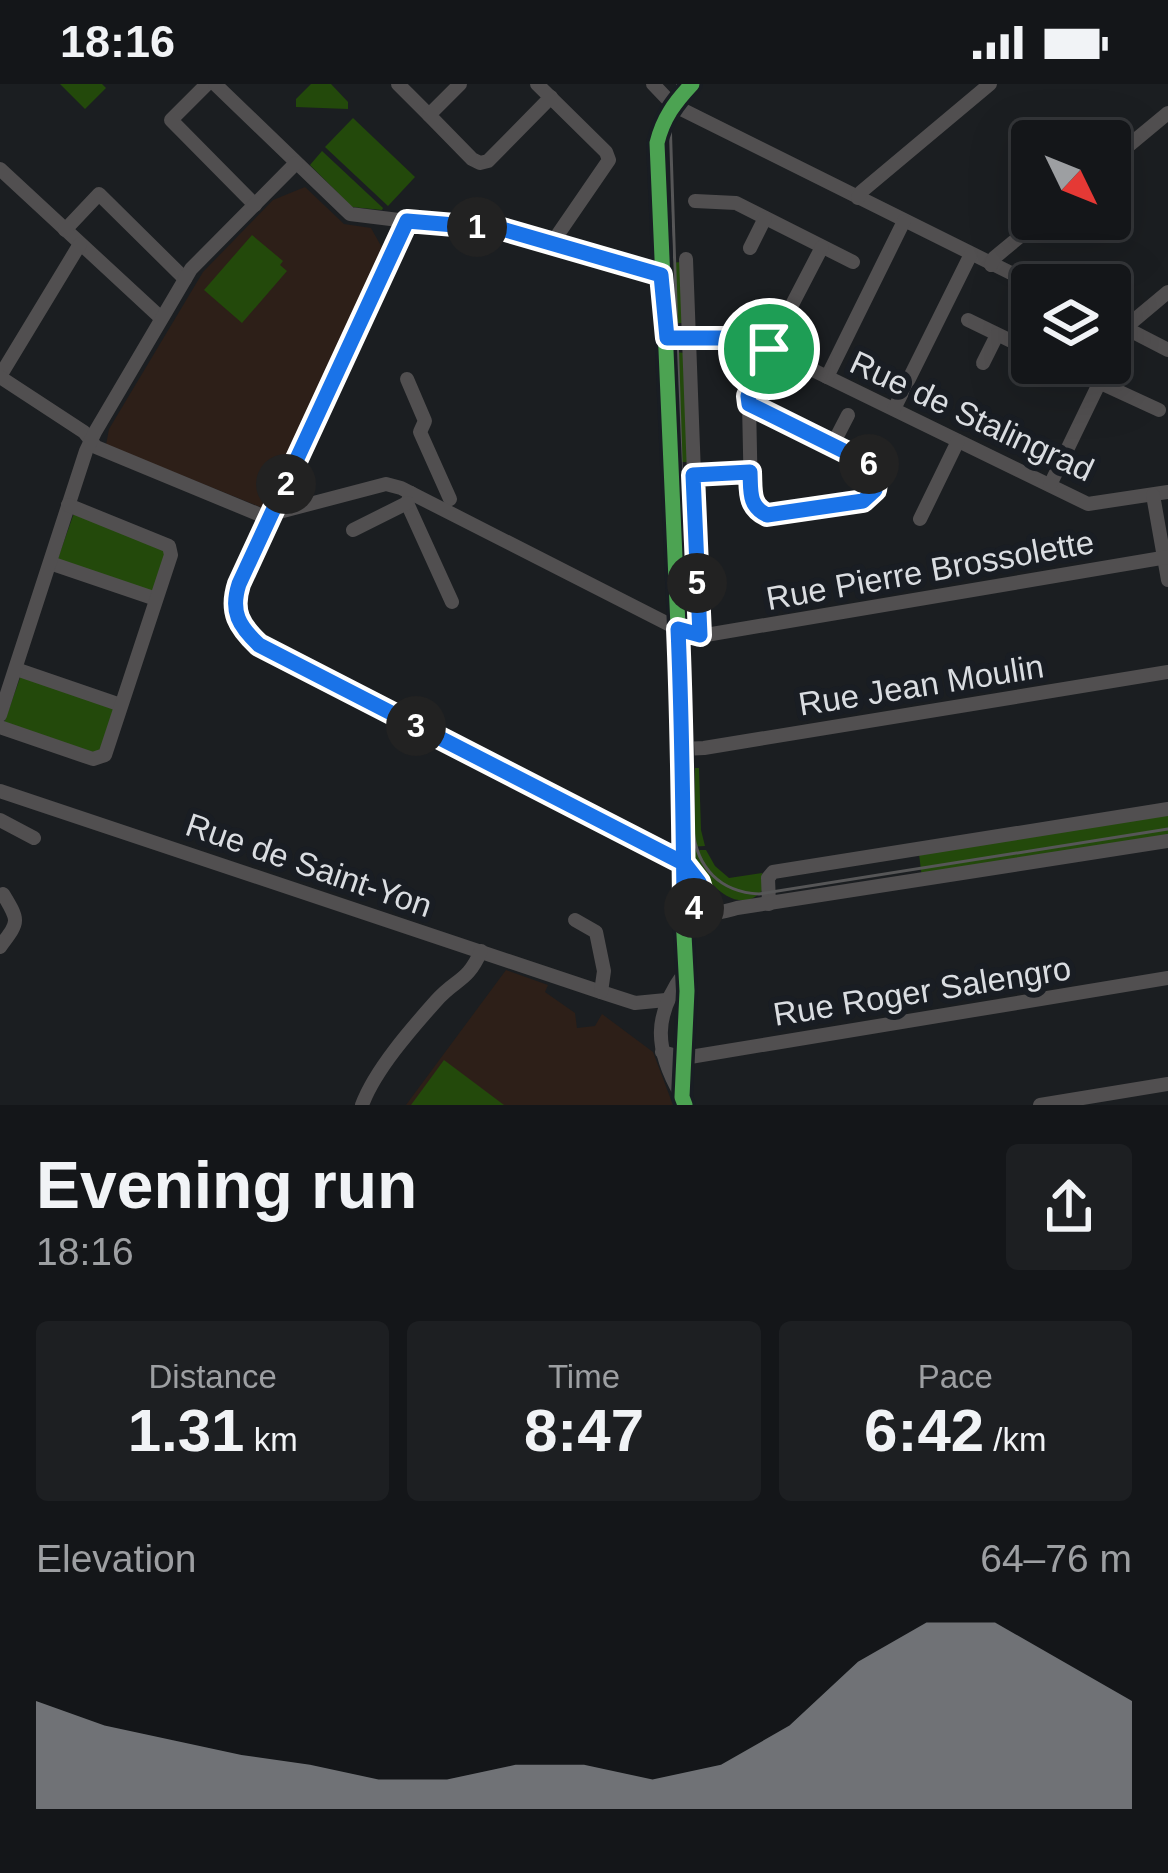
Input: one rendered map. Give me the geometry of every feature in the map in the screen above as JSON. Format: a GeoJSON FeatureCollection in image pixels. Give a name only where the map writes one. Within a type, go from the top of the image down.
{"type":"FeatureCollection","features":[{"type":"Feature","properties":{"kind":"street"},"geometry":{"type":"LineString","coordinates":[[398,84],[480,163],[488,161],[551,98]]}},
{"type":"Feature","properties":{"kind":"street"},"geometry":{"type":"LineString","coordinates":[[429,115],[460,84]]}},
{"type":"Feature","properties":{"kind":"street"},"geometry":{"type":"LineString","coordinates":[[537,84],[609,160],[552,243]]}},
{"type":"Feature","properties":{"kind":"street"},"geometry":{"type":"LineString","coordinates":[[653,84],[673,105],[1011,274]]}},
{"type":"Feature","properties":{"kind":"street"},"geometry":{"type":"LineString","coordinates":[[683,1101],[683,748],[657,143],[661,125],[692,84]]}},
{"type":"Feature","properties":{"kind":"street"},"geometry":{"type":"LineString","coordinates":[[858,198],[990,84]]}},
{"type":"Feature","properties":{"kind":"street"},"geometry":{"type":"LineString","coordinates":[[255,205],[171,120],[204,85],[350,214],[502,229],[661,275]]}},
{"type":"Feature","properties":{"kind":"street"},"geometry":{"type":"LineString","coordinates":[[1131,144],[1168,113]]}},
{"type":"Feature","properties":{"kind":"street"},"geometry":{"type":"LineString","coordinates":[[0,716],[91,441],[191,269],[296,163]]}},
{"type":"Feature","properties":{"kind":"street"},"geometry":{"type":"LineString","coordinates":[[0,170],[161,318]]}},
{"type":"Feature","properties":{"kind":"street"},"geometry":{"type":"LineString","coordinates":[[65,230],[99,194],[185,279]]}},
{"type":"Feature","properties":{"kind":"street"},"geometry":{"type":"LineString","coordinates":[[695,201],[727,200],[865,268]]}},
{"type":"Feature","properties":{"kind":"street"},"geometry":{"type":"LineString","coordinates":[[750,248],[765,218]]}},
{"type":"Feature","properties":{"kind":"street"},"geometry":{"type":"LineString","coordinates":[[407,221],[235,598],[240,628],[259,645],[685,864],[703,895],[686,936]]}},
{"type":"Feature","properties":{"kind":"street"},"geometry":{"type":"LineString","coordinates":[[827,377],[865,268],[904,221]]}},
{"type":"Feature","properties":{"kind":"street"},"geometry":{"type":"LineString","coordinates":[[991,265],[1015,240]]}},
{"type":"Feature","properties":{"kind":"street"},"geometry":{"type":"LineString","coordinates":[[80,244],[0,376],[84,432],[96,447],[273,514],[386,484],[678,629],[700,635],[686,259]]}},
{"type":"Feature","properties":{"kind":"street"},"geometry":{"type":"LineString","coordinates":[[749,404],[870,464],[877,476],[875,490],[863,501],[767,515],[756,510],[751,500],[748,396],[822,247]]}},
{"type":"Feature","properties":{"kind":"street"},"geometry":{"type":"LineString","coordinates":[[894,410],[956,313],[971,254]]}},
{"type":"Feature","properties":{"kind":"street"},"geometry":{"type":"LineString","coordinates":[[1131,323],[1168,292]]}},
{"type":"Feature","properties":{"kind":"street"},"geometry":{"type":"LineString","coordinates":[[956,313],[1011,341]]}},
{"type":"Feature","properties":{"kind":"street"},"geometry":{"type":"LineString","coordinates":[[1131,330],[1168,350]]}},
{"type":"Feature","properties":{"kind":"street"},"geometry":{"type":"LineString","coordinates":[[983,362],[997,335]]}},
{"type":"Feature","properties":{"kind":"street","name":"Rue de Stalingrad"},"geometry":{"type":"LineString","coordinates":[[667,338],[747,338],[827,377],[854,403],[894,410],[1088,504],[1161,493]]}},
{"type":"Feature","properties":{"kind":"street"},"geometry":{"type":"LineString","coordinates":[[407,379],[425,421],[419,432],[450,499]]}},
{"type":"Feature","properties":{"kind":"street"},"geometry":{"type":"LineString","coordinates":[[1050,484],[1099,384]]}},
{"type":"Feature","properties":{"kind":"street"},"geometry":{"type":"LineString","coordinates":[[1104,384],[1159,410]]}},
{"type":"Feature","properties":{"kind":"street"},"geometry":{"type":"LineString","coordinates":[[833,444],[854,403]]}},
{"type":"Feature","properties":{"kind":"street"},"geometry":{"type":"LineString","coordinates":[[920,520],[958,441]]}},
{"type":"Feature","properties":{"kind":"street"},"geometry":{"type":"LineString","coordinates":[[693,475],[750,472]]}},
{"type":"Feature","properties":{"kind":"street"},"geometry":{"type":"LineString","coordinates":[[1161,493],[1168,580]]}},
{"type":"Feature","properties":{"kind":"street"},"geometry":{"type":"LineString","coordinates":[[353,530],[409,498]]}},
{"type":"Feature","properties":{"kind":"street"},"geometry":{"type":"LineString","coordinates":[[409,498],[452,602]]}},
{"type":"Feature","properties":{"kind":"street"},"geometry":{"type":"LineString","coordinates":[[0,727],[93,759],[105,755],[171,555],[169,546],[68,505]]}},
{"type":"Feature","properties":{"kind":"street","name":"Rue Pierre Brossolette"},"geometry":{"type":"LineString","coordinates":[[700,635],[1166,557]]}},
{"type":"Feature","properties":{"kind":"street"},"geometry":{"type":"LineString","coordinates":[[50,563],[157,598]]}},
{"type":"Feature","properties":{"kind":"street"},"geometry":{"type":"LineString","coordinates":[[16,669],[122,705]]}},
{"type":"Feature","properties":{"kind":"street","name":"Rue Jean Moulin"},"geometry":{"type":"LineString","coordinates":[[683,748],[1168,672]]}},
{"type":"Feature","properties":{"kind":"street","name":"Rue de Saint-Yon"},"geometry":{"type":"LineString","coordinates":[[0,791],[635,1003],[661,1024]]}},
{"type":"Feature","properties":{"kind":"street"},"geometry":{"type":"LineString","coordinates":[[769,904],[768,878],[773,872],[1168,808]]}},
{"type":"Feature","properties":{"kind":"street"},"geometry":{"type":"LineString","coordinates":[[0,820],[34,838]]}},
{"type":"Feature","properties":{"kind":"street"},"geometry":{"type":"LineString","coordinates":[[684,899],[697,911],[720,913],[1168,841]]}},
{"type":"Feature","properties":{"kind":"street"},"geometry":{"type":"LineString","coordinates":[[0,947],[17,924],[3,894]]}},
{"type":"Feature","properties":{"kind":"street"},"geometry":{"type":"LineString","coordinates":[[684,899],[703,895],[736,908]]}},
{"type":"Feature","properties":{"kind":"street"},"geometry":{"type":"LineString","coordinates":[[575,920],[596,932],[604,971],[601,992]]}},
{"type":"Feature","properties":{"kind":"street"},"geometry":{"type":"LineString","coordinates":[[362,1105],[400,1046],[440,996],[471,974],[482,951]]}},
{"type":"Feature","properties":{"kind":"street"},"geometry":{"type":"LineString","coordinates":[[683,1101],[662,1052],[661,1024],[667,1000],[686,970]]}},
{"type":"Feature","properties":{"kind":"street","name":"Rue Roger Salengro"},"geometry":{"type":"LineString","coordinates":[[684,1058],[1168,979]]}},
{"type":"Feature","properties":{"kind":"street"},"geometry":{"type":"LineString","coordinates":[[667,1000],[684,1018]]}},
{"type":"Feature","properties":{"kind":"street","name":"Rue de Saint-Yon"},"geometry":{"type":"LineString","coordinates":[[635,1003],[667,1000]]}},
{"type":"Feature","properties":{"kind":"street"},"geometry":{"type":"LineString","coordinates":[[661,1024],[684,1018]]}},
{"type":"Feature","properties":{"kind":"street"},"geometry":{"type":"LineString","coordinates":[[662,1052],[684,1058]]}},
{"type":"Feature","properties":{"kind":"street"},"geometry":{"type":"LineString","coordinates":[[1040,1105],[1168,1084]]}},
{"type":"Feature","properties":{"kind":"shaded area"},"geometry":{"type":"Polygon","coordinates":[[[305,187],[344,224],[371,228],[385,253],[268,506],[263,508],[106,445],[109,429],[203,272],[273,200],[305,187]]]}},
{"type":"Feature","properties":{"kind":"shaded area"},"geometry":{"type":"Polygon","coordinates":[[[506,970],[548,985],[545,992],[575,1013],[577,1028],[595,1026],[602,1014],[653,1052],[673,1105],[406,1105],[506,970]]]}},
{"type":"Feature","properties":{"kind":"green space"},"geometry":{"type":"Polygon","coordinates":[[[60,84],[102,84],[106,88],[85,109],[60,84]]]}},
{"type":"Feature","properties":{"kind":"green space"},"geometry":{"type":"Polygon","coordinates":[[[311,84],[331,84],[348,102],[348,109],[296,107],[296,99],[311,84]]]}},
{"type":"Feature","properties":{"kind":"green space"},"geometry":{"type":"Polygon","coordinates":[[[353,118],[415,177],[388,206],[325,147],[353,118]]]}},
{"type":"Feature","properties":{"kind":"green space"},"geometry":{"type":"Polygon","coordinates":[[[322,151],[382,210],[352,207],[310,165],[322,151]]]}},
{"type":"Feature","properties":{"kind":"green space"},"geometry":{"type":"Polygon","coordinates":[[[252,235],[283,261],[280,265],[287,271],[242,323],[204,290],[252,235]]]}},
{"type":"Feature","properties":{"kind":"green space"},"geometry":{"type":"Polygon","coordinates":[[[683,262],[685,323],[672,323],[666,263],[683,262]]]}},
{"type":"Feature","properties":{"kind":"green space"},"geometry":{"type":"Polygon","coordinates":[[[673,352],[686,353],[689,462],[676,462],[673,352]]]}},
{"type":"Feature","properties":{"kind":"green space"},"geometry":{"type":"Polygon","coordinates":[[[74,513],[165,548],[153,593],[57,561],[74,513]]]}},
{"type":"Feature","properties":{"kind":"green space"},"geometry":{"type":"Polygon","coordinates":[[[691,519],[694,601],[681,601],[678,520],[691,519]]]}},
{"type":"Feature","properties":{"kind":"green space"},"geometry":{"type":"Polygon","coordinates":[[[21,675],[116,708],[101,753],[4,723],[21,675]]]}},
{"type":"Feature","properties":{"kind":"green space"},"geometry":{"type":"Polygon","coordinates":[[[686,768],[699,768],[705,846],[688,847],[686,768]]]}},
{"type":"Feature","properties":{"kind":"green space"},"geometry":{"type":"Polygon","coordinates":[[[1168,814],[1168,837],[922,878],[919,854],[1168,814]]]}},
{"type":"Feature","properties":{"kind":"green space"},"geometry":{"type":"Polygon","coordinates":[[[690,850],[706,850],[729,878],[762,873],[766,885],[756,896],[734,899],[702,873],[690,850]]]}},
{"type":"Feature","properties":{"kind":"green space"},"geometry":{"type":"Polygon","coordinates":[[[444,1060],[504,1105],[411,1105],[444,1060]]]}},
{"type":"Feature","properties":{"kind":"tram line"},"geometry":{"type":"LineString","coordinates":[[678,84],[670,118],[693,830],[705,866],[722,883],[759,894],[1168,829]]}},
{"type":"Feature","properties":{"kind":"cycle path"},"geometry":{"type":"LineString","coordinates":[[685,1105],[684,765],[657,143],[670,111],[692,84]]}},
{"type":"Feature","properties":{"kind":"cycle path"},"geometry":{"type":"LineString","coordinates":[[407,221],[239,584],[238,618],[259,645],[684,864],[695,877]]}},
{"type":"Feature","properties":{"kind":"route"},"geometry":{"type":"LineString","coordinates":[[769,349],[747,338],[667,338],[661,275],[502,229],[407,221],[239,584],[235,611],[240,628],[259,645],[685,864],[703,895],[697,911],[684,899],[685,864],[684,766],[678,629],[700,635],[693,475],[750,472],[751,500],[756,510],[767,515],[863,501],[875,490],[877,476],[870,464],[749,404],[748,396],[769,349]]}}]}
